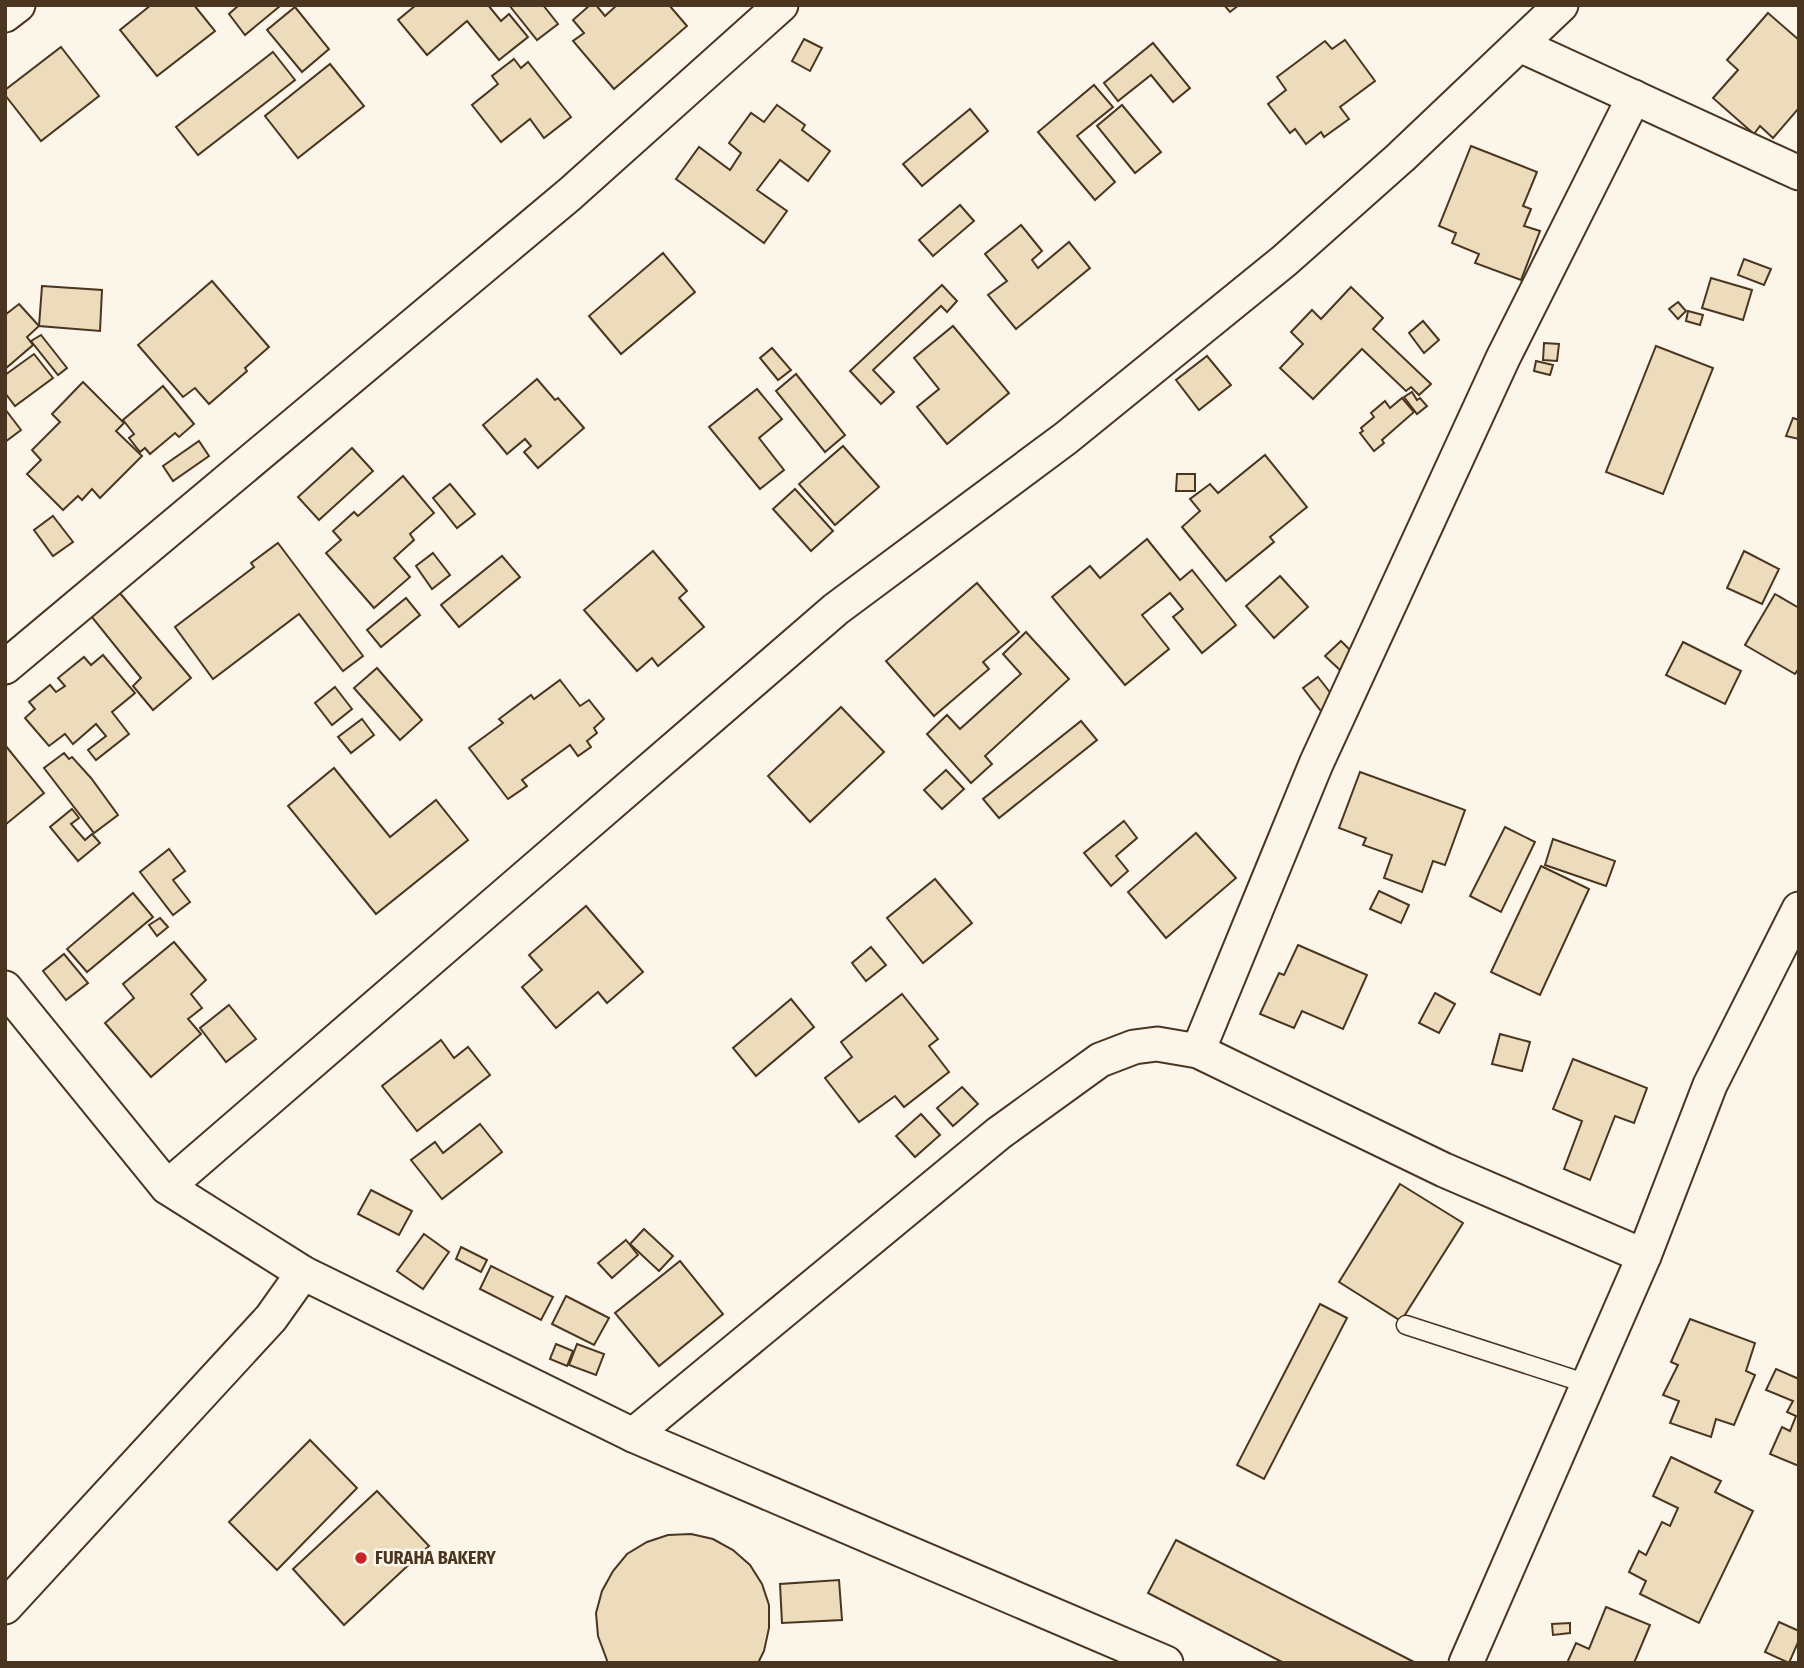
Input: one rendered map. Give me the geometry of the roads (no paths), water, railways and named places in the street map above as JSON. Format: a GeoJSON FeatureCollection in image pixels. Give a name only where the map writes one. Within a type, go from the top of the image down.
{"type":"FeatureCollection","features":[{"type":"Feature","properties":{"kind":"street"},"geometry":{"type":"LineString","coordinates":[[5,15],[18,5]]}},
{"type":"Feature","properties":{"kind":"street"},"geometry":{"type":"LineString","coordinates":[[5,667],[570,194],[781,5]]}},
{"type":"Feature","properties":{"kind":"street"},"geometry":{"type":"LineString","coordinates":[[167,1187],[836,609],[1066,438],[1284,261],[1401,157],[1561,5]]}},
{"type":"Feature","properties":{"kind":"street"},"geometry":{"type":"LineString","coordinates":[[1520,44],[1799,173]]}},
{"type":"Feature","properties":{"kind":"street"},"geometry":{"type":"LineString","coordinates":[[1198,1051],[1316,764],[1503,358],[1634,97]]}},
{"type":"Feature","properties":{"kind":"street"},"geometry":{"type":"LineString","coordinates":[[1466,1663],[1644,1256],[1710,1085],[1799,909]]}},
{"type":"Feature","properties":{"kind":"street"},"geometry":{"type":"LineString","coordinates":[[5,989],[167,1187],[303,1273],[633,1435],[1166,1663]]}},
{"type":"Feature","properties":{"kind":"street"},"geometry":{"type":"LineString","coordinates":[[633,1435],[999,1133],[1100,1060],[1134,1047],[1157,1044],[1198,1051],[1444,1170],[1644,1256]]}},
{"type":"Feature","properties":{"kind":"street"},"geometry":{"type":"LineString","coordinates":[[5,1607],[271,1318],[303,1273]]}},
{"type":"Feature","properties":{"kind":"lane"},"geometry":{"type":"LineString","coordinates":[[1406,1325],[1588,1384]]}},
{"type":"Feature","properties":{"kind":"place","name":"FURAHA BAKERY"},"geometry":{"type":"Point","coordinates":[361,1558]}}]}
